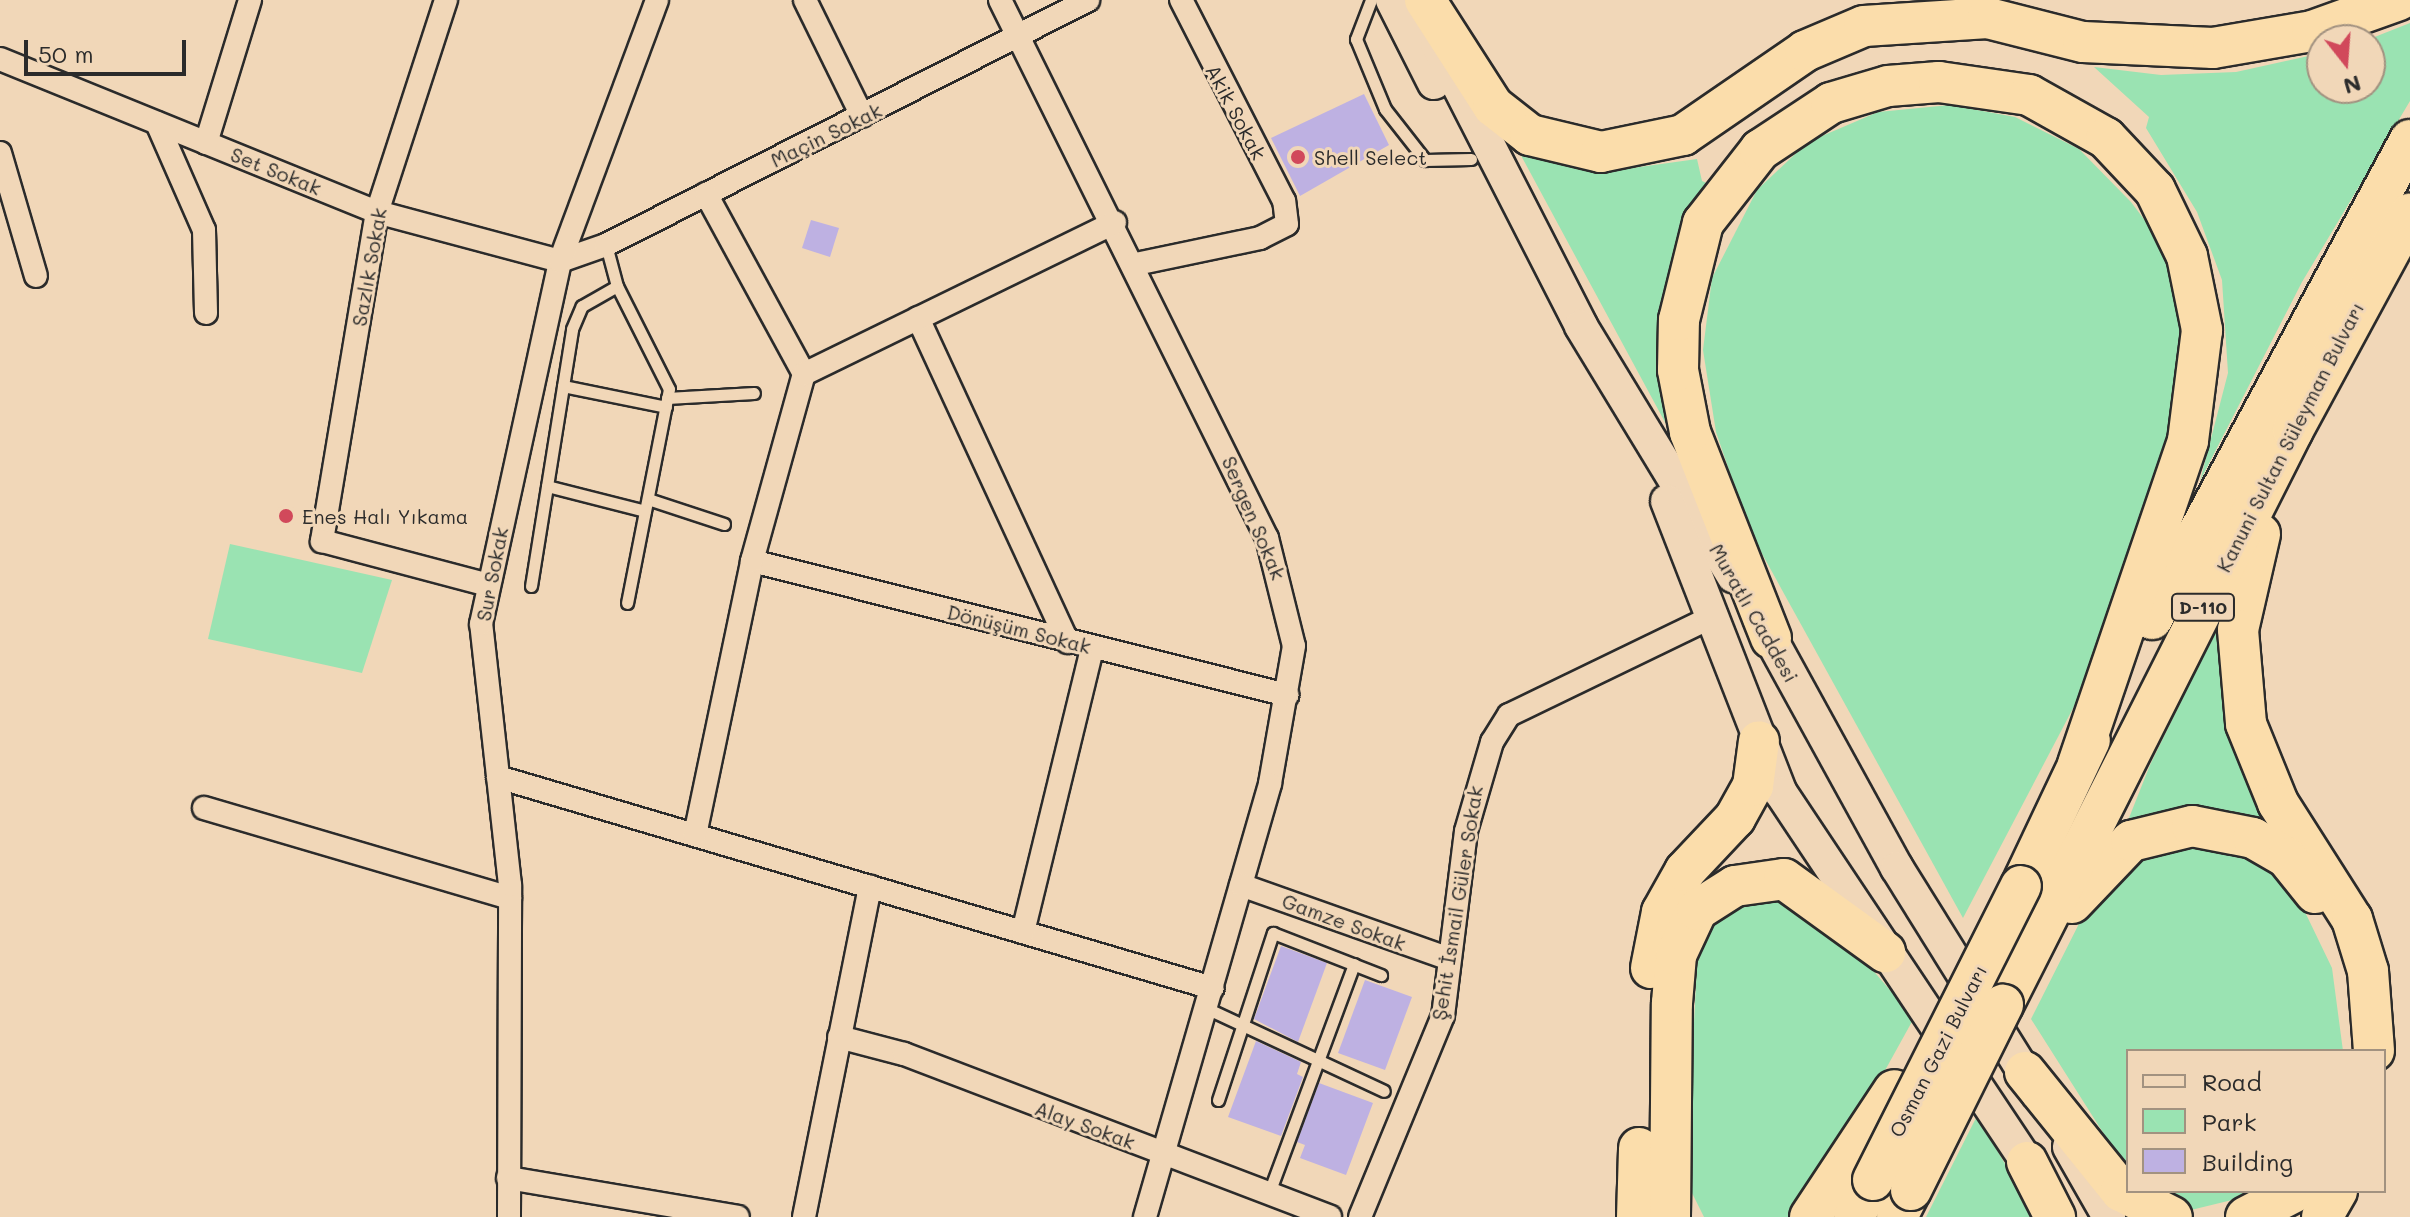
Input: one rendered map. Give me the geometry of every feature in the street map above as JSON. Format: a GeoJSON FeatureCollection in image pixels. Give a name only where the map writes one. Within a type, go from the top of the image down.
{"type":"FeatureCollection","features":[{"type":"Feature","properties":{"kind":"highway"},"geometry":{"type":"LineString","coordinates":[[1425,0],[1493,106],[1530,135],[1601,152],[1683,135],[1805,51],[1864,26],[1988,18],[2083,42],[2213,48],[2312,31],[2399,0]]}},
{"type":"Feature","properties":{"kind":"highway"},"geometry":{"type":"LineString","coordinates":[[1771,638],[1690,432],[1678,370],[1679,320],[1703,223],[1760,150],[1831,103],[1888,86],[1939,82],[2029,95],[2106,138],[2155,190],[2187,256],[2202,330],[2188,441],[2078,764]]}},
{"type":"Feature","properties":{"kind":"highway","name":"Kanuni Sultan Süleyman Bulvarı"},"geometry":{"type":"LineString","coordinates":[[2021,886],[2078,764],[2340,260],[2410,140]]}},
{"type":"Feature","properties":{"kind":"highway","name":"Kanuni Sultan Süleyman Bulvarı"},"geometry":{"type":"LineString","coordinates":[[2003,1005],[2293,430],[2410,214]]}},
{"type":"Feature","properties":{"kind":"highway"},"geometry":{"type":"LineString","coordinates":[[2293,430],[2244,590],[2240,693],[2267,781],[2352,919],[2368,971],[2374,1049]]}},
{"type":"Feature","properties":{"kind":"highway"},"geometry":{"type":"LineString","coordinates":[[1637,1217],[1646,1019],[1662,912],[1685,871],[1735,818],[1753,786],[1759,741]]}},
{"type":"Feature","properties":{"kind":"highway"},"geometry":{"type":"LineString","coordinates":[[2003,1005],[2107,859],[2164,830],[2220,828],[2287,858],[2309,882],[2341,947],[2356,1049]]}},
{"type":"Feature","properties":{"kind":"highway"},"geometry":{"type":"LineString","coordinates":[[1670,1217],[1665,1152],[1676,955],[1697,910],[1735,886],[1784,879],[1885,952]]}},
{"type":"Feature","properties":{"kind":"highway"},"geometry":{"type":"LineString","coordinates":[[1810,1217],[1894,1090],[1970,952],[2021,886]]}},
{"type":"Feature","properties":{"kind":"highway","name":"Osman Gazi Bulvarı"},"geometry":{"type":"LineString","coordinates":[[1854,1217],[2021,886]]}},
{"type":"Feature","properties":{"kind":"highway","name":"Osman Gazi Bulvarı"},"geometry":{"type":"LineString","coordinates":[[1904,1208],[2003,1005]]}},
{"type":"Feature","properties":{"kind":"highway"},"geometry":{"type":"LineString","coordinates":[[2025,1072],[2062,1109],[2121,1191],[2172,1217]]}},
{"type":"Feature","properties":{"kind":"highway"},"geometry":{"type":"LineString","coordinates":[[2027,1162],[2055,1217]]}},
{"type":"Feature","properties":{"kind":"highway"},"geometry":{"type":"LineString","coordinates":[[2246,1217],[2292,1193]]}},
{"type":"Feature","properties":{"kind":"highway"},"geometry":{"type":"LineString","coordinates":[[2322,1217],[2336,1193]]}},
{"type":"Feature","properties":{"kind":"main road","name":"Muratlı Caddesi"},"geometry":{"type":"LineString","coordinates":[[1392,0],[1471,159],[1651,470],[1716,615],[1759,741],[1781,793],[1885,952],[1921,993],[2065,1217]]}},
{"type":"Feature","properties":{"kind":"main road","name":"Muratlı Caddesi"},"geometry":{"type":"LineString","coordinates":[[1417,0],[1470,119],[1581,326],[1771,638],[1897,868],[2025,1072],[2109,1217]]}},
{"type":"Feature","properties":{"kind":"street"},"geometry":{"type":"LineString","coordinates":[[206,143],[250,0]]}},
{"type":"Feature","properties":{"kind":"street","name":"Sazlık Sokak"},"geometry":{"type":"LineString","coordinates":[[446,0],[377,212],[322,541],[488,585]]}},
{"type":"Feature","properties":{"kind":"street","name":"Sur Sokak"},"geometry":{"type":"LineString","coordinates":[[509,1217],[510,898],[481,624],[560,261],[657,0]]}},
{"type":"Feature","properties":{"kind":"street"},"geometry":{"type":"LineString","coordinates":[[805,0],[862,116]]}},
{"type":"Feature","properties":{"kind":"street","name":"Sergen Sokak"},"geometry":{"type":"LineString","coordinates":[[1000,0],[1136,264],[1278,565],[1294,646],[1287,695],[1241,885],[1166,1156],[1145,1217]]}},
{"type":"Feature","properties":{"kind":"street","name":"Maçin Sokak"},"geometry":{"type":"LineString","coordinates":[[560,261],[606,245],[1020,38],[1088,0]]}},
{"type":"Feature","properties":{"kind":"street","name":"Akik Sokak"},"geometry":{"type":"LineString","coordinates":[[1136,264],[1260,238],[1287,224],[1284,201],[1181,0]]}},
{"type":"Feature","properties":{"kind":"street","name":"Set Sokak"},"geometry":{"type":"LineString","coordinates":[[0,59],[377,212],[560,261]]}},
{"type":"Feature","properties":{"kind":"street"},"geometry":{"type":"LineString","coordinates":[[157,123],[204,230],[206,313]]}},
{"type":"Feature","properties":{"kind":"street"},"geometry":{"type":"LineString","coordinates":[[0,153],[36,276]]}},
{"type":"Feature","properties":{"kind":"street"},"geometry":{"type":"LineString","coordinates":[[695,835],[752,561],[804,374],[706,194]]}},
{"type":"Feature","properties":{"kind":"street"},"geometry":{"type":"LineString","coordinates":[[804,374],[1115,222]]}},
{"type":"Feature","properties":{"kind":"street"},"geometry":{"type":"LineString","coordinates":[[918,318],[1068,642]]}},
{"type":"Feature","properties":{"kind":"street","name":"Dönüşüm Sokak"},"geometry":{"type":"LineString","coordinates":[[752,561],[1287,695]]}},
{"type":"Feature","properties":{"kind":"street","name":"Şehit İsmail Güler Sokak"},"geometry":{"type":"LineString","coordinates":[[1360,1217],[1443,1016],[1447,958],[1478,773],[1509,715],[1716,615]]}},
{"type":"Feature","properties":{"kind":"street"},"geometry":{"type":"LineString","coordinates":[[1023,932],[1092,648]]}},
{"type":"Feature","properties":{"kind":"street"},"geometry":{"type":"LineString","coordinates":[[498,777],[1023,932],[1209,998]]}},
{"type":"Feature","properties":{"kind":"street"},"geometry":{"type":"LineString","coordinates":[[204,808],[510,898]]}},
{"type":"Feature","properties":{"kind":"street","name":"Gamze Sokak"},"geometry":{"type":"LineString","coordinates":[[1241,885],[1447,958]]}},
{"type":"Feature","properties":{"kind":"street"},"geometry":{"type":"LineString","coordinates":[[804,1217],[870,887]]}},
{"type":"Feature","properties":{"kind":"street","name":"Alay Sokak"},"geometry":{"type":"LineString","coordinates":[[839,1037],[904,1054],[1166,1156],[1270,1190],[1330,1217]]}},
{"type":"Feature","properties":{"kind":"street"},"geometry":{"type":"LineString","coordinates":[[508,1178],[738,1217]]}},
{"type":"Feature","properties":{"kind":"lane"},"geometry":{"type":"LineString","coordinates":[[1371,0],[1356,39],[1385,109],[1425,160],[1471,159]]}},
{"type":"Feature","properties":{"kind":"lane"},"geometry":{"type":"LineString","coordinates":[[606,245],[617,286],[667,403],[627,603]]}},
{"type":"Feature","properties":{"kind":"lane"},"geometry":{"type":"LineString","coordinates":[[531,586],[563,386],[582,306],[617,286]]}},
{"type":"Feature","properties":{"kind":"lane"},"geometry":{"type":"LineString","coordinates":[[563,386],[667,403],[754,393]]}},
{"type":"Feature","properties":{"kind":"lane"},"geometry":{"type":"LineString","coordinates":[[547,486],[645,511]]}},
{"type":"Feature","properties":{"kind":"lane"},"geometry":{"type":"LineString","coordinates":[[648,499],[724,524]]}},
{"type":"Feature","properties":{"kind":"lane"},"geometry":{"type":"LineString","coordinates":[[1218,1100],[1273,933],[1381,975]]}},
{"type":"Feature","properties":{"kind":"lane"},"geometry":{"type":"LineString","coordinates":[[1270,1190],[1354,964]]}},
{"type":"Feature","properties":{"kind":"lane"},"geometry":{"type":"LineString","coordinates":[[1209,998],[1243,1025],[1384,1091]]}},
{"type":"Feature","properties":{"kind":"green space"},"geometry":{"type":"Polygon","coordinates":[[[2410,23],[2410,101],[2302,282],[2200,481],[2228,373],[2222,280],[2197,212],[2146,128],[2149,117],[2094,67],[2161,75],[2236,72],[2306,57],[2306,104],[2386,104],[2386,32],[2410,23]]]}},
{"type":"Feature","properties":{"kind":"green space"},"geometry":{"type":"Polygon","coordinates":[[[1950,105],[2015,117],[2079,149],[2131,202],[2165,247],[2179,299],[2183,363],[2165,444],[2091,674],[1963,918],[1750,532],[1716,432],[1703,350],[1712,278],[1757,190],[1808,142],[1878,112],[1950,105]]]}},
{"type":"Feature","properties":{"kind":"green space"},"geometry":{"type":"Polygon","coordinates":[[[1518,150],[1611,171],[1697,159],[1702,181],[1713,186],[1673,437],[1518,150]]]}},
{"type":"Feature","properties":{"kind":"green space"},"geometry":{"type":"Polygon","coordinates":[[[230,544],[392,580],[362,673],[208,639],[230,544]]]}},
{"type":"Feature","properties":{"kind":"green space"},"geometry":{"type":"Polygon","coordinates":[[[2222,618],[2279,825],[2125,828],[2150,765],[2222,618]]]}},
{"type":"Feature","properties":{"kind":"green space"},"geometry":{"type":"Polygon","coordinates":[[[2178,841],[2253,853],[2291,883],[2332,968],[2343,1049],[2126,1049],[2126,1169],[2031,1019],[2098,886],[2120,863],[2178,841]]]}},
{"type":"Feature","properties":{"kind":"green space"},"geometry":{"type":"Polygon","coordinates":[[[1772,891],[1852,946],[1914,1018],[1857,1121],[1790,1217],[1704,1217],[1686,1181],[1698,944],[1725,907],[1772,891]]]}},
{"type":"Feature","properties":{"kind":"green space"},"geometry":{"type":"Polygon","coordinates":[[[1977,1116],[2036,1217],[1926,1217],[1977,1116]]]}},
{"type":"Feature","properties":{"kind":"green space"},"geometry":{"type":"Polygon","coordinates":[[[2153,1193],[2261,1193],[2191,1210],[2153,1193]]]}},
{"type":"Feature","properties":{"kind":"building"},"geometry":{"type":"Polygon","coordinates":[[[1364,94],[1389,145],[1300,196],[1271,138],[1364,94]]]}},
{"type":"Feature","properties":{"kind":"building"},"geometry":{"type":"Polygon","coordinates":[[[811,220],[839,228],[830,257],[802,248],[811,220]]]}},
{"type":"Feature","properties":{"kind":"building"},"geometry":{"type":"Polygon","coordinates":[[[1281,946],[1327,963],[1298,1042],[1254,1019],[1281,946]]]}},
{"type":"Feature","properties":{"kind":"building"},"geometry":{"type":"Polygon","coordinates":[[[1365,980],[1412,997],[1385,1070],[1338,1053],[1365,980]]]}},
{"type":"Feature","properties":{"kind":"building"},"geometry":{"type":"Polygon","coordinates":[[[1256,1041],[1301,1062],[1297,1074],[1303,1077],[1281,1136],[1228,1117],[1256,1041]]]}},
{"type":"Feature","properties":{"kind":"building"},"geometry":{"type":"Polygon","coordinates":[[[1319,1083],[1373,1103],[1346,1175],[1300,1158],[1305,1145],[1297,1142],[1319,1083]]]}},
{"type":"Feature","properties":{"kind":"place","name":"Shell Select"},"geometry":{"type":"Point","coordinates":[1298,157]}},
{"type":"Feature","properties":{"kind":"place","name":"Enes Halı Yıkama"},"geometry":{"type":"Point","coordinates":[286,516]}}]}
